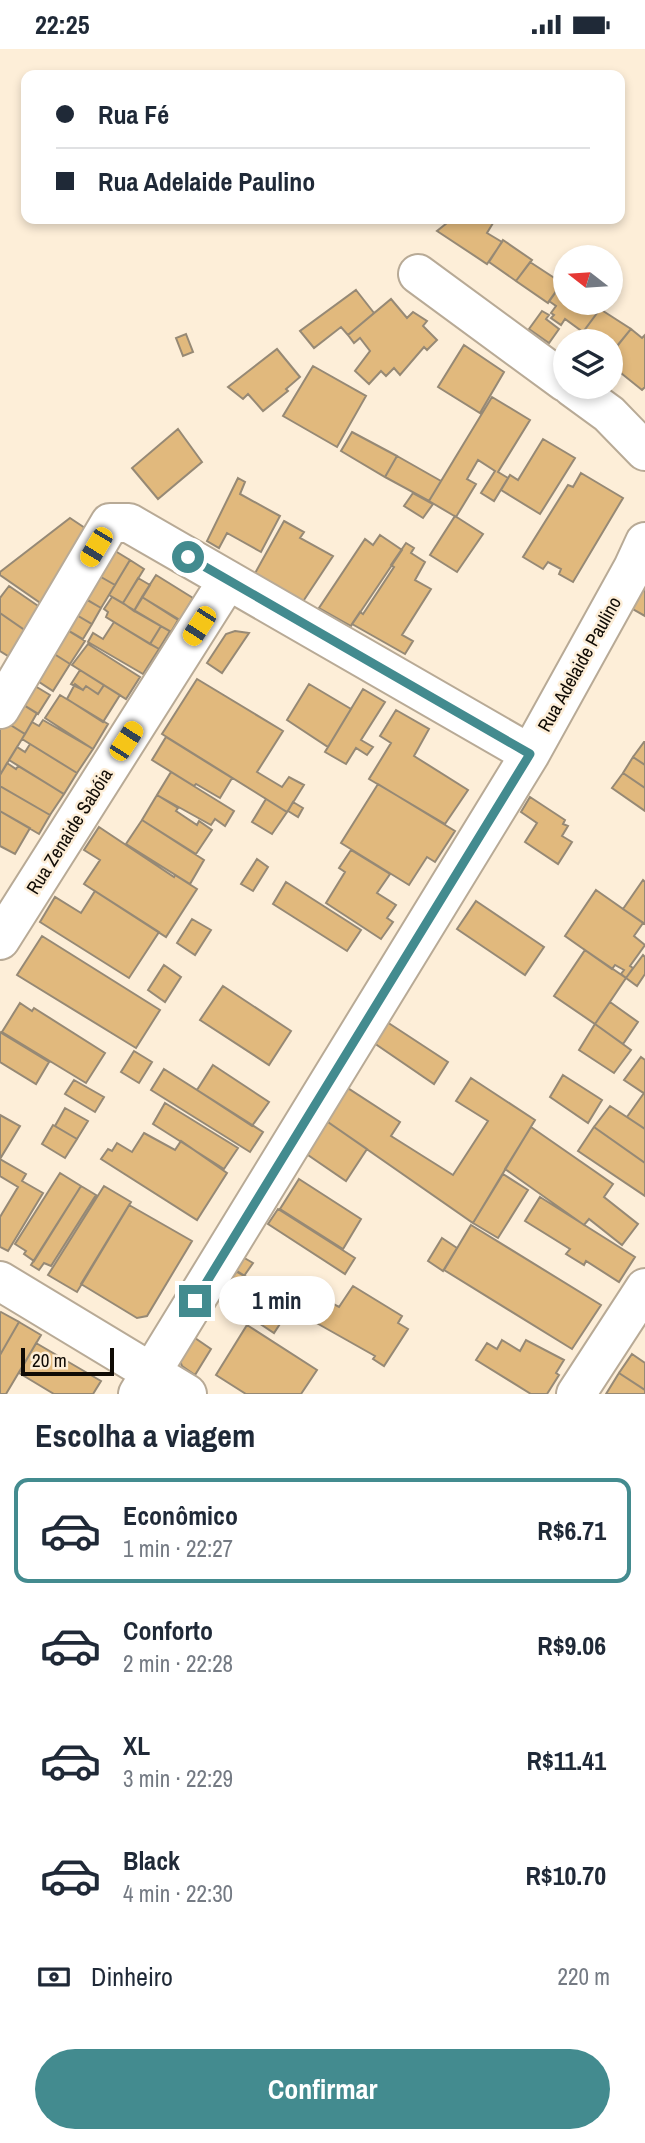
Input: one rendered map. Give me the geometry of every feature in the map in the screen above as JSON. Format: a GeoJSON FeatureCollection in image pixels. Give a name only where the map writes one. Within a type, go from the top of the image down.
{"type":"FeatureCollection","features":[{"type":"Feature","properties":{"kind":"street"},"geometry":{"type":"LineString","coordinates":[[418,274],[553,373]]}},
{"type":"Feature","properties":{"kind":"street"},"geometry":{"type":"LineString","coordinates":[[588,399],[609,414],[645,450]]}},
{"type":"Feature","properties":{"kind":"street"},"geometry":{"type":"LineString","coordinates":[[0,709],[110,523],[119,521],[129,523],[530,754]]}},
{"type":"Feature","properties":{"kind":"street","name":"Rua Adelaide Paulino"},"geometry":{"type":"LineString","coordinates":[[145,1383],[530,754],[634,568],[645,542]]}},
{"type":"Feature","properties":{"kind":"street","name":"Rua Zenaide Sabóia"},"geometry":{"type":"LineString","coordinates":[[0,940],[12,895],[229,580]]}},
{"type":"Feature","properties":{"kind":"street"},"geometry":{"type":"LineString","coordinates":[[0,1281],[145,1383],[187,1394]]}},
{"type":"Feature","properties":{"kind":"street"},"geometry":{"type":"LineString","coordinates":[[576,1394],[645,1289]]}},
{"type":"Feature","properties":{"kind":"building"},"geometry":{"type":"Polygon","coordinates":[[[446,224],[492,224],[487,233],[502,242],[487,264],[437,231],[446,224]]]}},
{"type":"Feature","properties":{"kind":"building"},"geometry":{"type":"Polygon","coordinates":[[[503,240],[532,260],[516,281],[489,262],[503,240]]]}},
{"type":"Feature","properties":{"kind":"building"},"geometry":{"type":"Polygon","coordinates":[[[530,262],[553,277],[553,296],[548,303],[516,281],[530,262]]]}},
{"type":"Feature","properties":{"kind":"building"},"geometry":{"type":"Polygon","coordinates":[[[356,290],[374,313],[348,335],[341,327],[314,348],[300,331],[356,290]]]}},
{"type":"Feature","properties":{"kind":"building"},"geometry":{"type":"Polygon","coordinates":[[[391,299],[407,318],[413,312],[427,321],[423,326],[437,340],[427,350],[424,347],[400,375],[394,368],[386,376],[381,371],[369,384],[355,371],[370,351],[360,338],[354,343],[348,335],[391,299]]]}},
{"type":"Feature","properties":{"kind":"building"},"geometry":{"type":"Polygon","coordinates":[[[542,311],[549,315],[546,319],[559,329],[553,329],[553,337],[549,343],[529,329],[542,311]]]}},
{"type":"Feature","properties":{"kind":"building"},"geometry":{"type":"Polygon","coordinates":[[[554,315],[596,315],[585,329],[579,329],[565,319],[561,325],[551,318],[554,315]]]}},
{"type":"Feature","properties":{"kind":"building"},"geometry":{"type":"Polygon","coordinates":[[[596,315],[609,315],[631,329],[623,339],[623,329],[585,329],[596,315]]]}},
{"type":"Feature","properties":{"kind":"building"},"geometry":{"type":"Polygon","coordinates":[[[631,329],[642,338],[645,335],[645,387],[642,390],[623,375],[623,339],[631,329]]]}},
{"type":"Feature","properties":{"kind":"building"},"geometry":{"type":"Polygon","coordinates":[[[186,334],[193,352],[183,356],[176,338],[186,334]]]}},
{"type":"Feature","properties":{"kind":"building"},"geometry":{"type":"Polygon","coordinates":[[[464,345],[504,372],[480,413],[438,387],[464,345]]]}},
{"type":"Feature","properties":{"kind":"building"},"geometry":{"type":"Polygon","coordinates":[[[277,349],[300,377],[286,389],[288,391],[263,411],[248,394],[243,399],[228,387],[277,349]]]}},
{"type":"Feature","properties":{"kind":"building"},"geometry":{"type":"Polygon","coordinates":[[[313,366],[366,396],[337,447],[283,416],[313,366]]]}},
{"type":"Feature","properties":{"kind":"building"},"geometry":{"type":"Polygon","coordinates":[[[492,397],[530,420],[498,472],[508,478],[494,501],[481,493],[495,471],[478,460],[467,479],[476,484],[456,517],[429,501],[492,397]]]}},
{"type":"Feature","properties":{"kind":"building"},"geometry":{"type":"Polygon","coordinates":[[[178,429],[202,462],[158,499],[132,468],[178,429]]]}},
{"type":"Feature","properties":{"kind":"building"},"geometry":{"type":"Polygon","coordinates":[[[352,432],[397,456],[385,477],[341,451],[352,432]]]}},
{"type":"Feature","properties":{"kind":"building"},"geometry":{"type":"Polygon","coordinates":[[[543,439],[575,458],[540,514],[501,490],[510,475],[518,480],[543,439]]]}},
{"type":"Feature","properties":{"kind":"building"},"geometry":{"type":"Polygon","coordinates":[[[397,456],[441,481],[429,501],[385,477],[397,456]]]}},
{"type":"Feature","properties":{"kind":"building"},"geometry":{"type":"Polygon","coordinates":[[[581,473],[623,498],[573,582],[559,574],[561,569],[548,562],[543,569],[523,557],[568,485],[573,487],[581,473]]]}},
{"type":"Feature","properties":{"kind":"building"},"geometry":{"type":"Polygon","coordinates":[[[238,478],[245,482],[240,494],[280,516],[261,552],[227,533],[219,548],[207,541],[238,478]]]}},
{"type":"Feature","properties":{"kind":"building"},"geometry":{"type":"Polygon","coordinates":[[[413,493],[433,504],[423,518],[404,506],[413,493]]]}},
{"type":"Feature","properties":{"kind":"building"},"geometry":{"type":"Polygon","coordinates":[[[455,516],[483,534],[457,572],[430,555],[455,516]]]}},
{"type":"Feature","properties":{"kind":"building"},"geometry":{"type":"Polygon","coordinates":[[[70,518],[100,538],[52,611],[0,575],[0,572],[70,518]]]}},
{"type":"Feature","properties":{"kind":"building"},"geometry":{"type":"Polygon","coordinates":[[[284,521],[304,532],[300,538],[333,556],[302,603],[254,575],[284,521]]]}},
{"type":"Feature","properties":{"kind":"building"},"geometry":{"type":"Polygon","coordinates":[[[380,535],[402,550],[351,626],[319,608],[365,539],[373,545],[380,535]]]}},
{"type":"Feature","properties":{"kind":"building"},"geometry":{"type":"Polygon","coordinates":[[[102,543],[130,560],[115,585],[87,569],[102,543]]]}},
{"type":"Feature","properties":{"kind":"building"},"geometry":{"type":"Polygon","coordinates":[[[406,543],[414,548],[411,553],[425,562],[415,580],[431,589],[402,635],[413,641],[405,654],[352,624],[360,612],[363,614],[394,567],[391,565],[406,543]]]}},
{"type":"Feature","properties":{"kind":"building"},"geometry":{"type":"Polygon","coordinates":[[[130,560],[144,569],[123,603],[109,595],[130,560]]]}},
{"type":"Feature","properties":{"kind":"building"},"geometry":{"type":"Polygon","coordinates":[[[645,566],[645,616],[622,603],[645,566]]]}},
{"type":"Feature","properties":{"kind":"building"},"geometry":{"type":"Polygon","coordinates":[[[87,569],[115,585],[101,608],[73,592],[87,569]]]}},
{"type":"Feature","properties":{"kind":"building"},"geometry":{"type":"Polygon","coordinates":[[[156,575],[193,598],[180,620],[142,597],[156,575]]]}},
{"type":"Feature","properties":{"kind":"building"},"geometry":{"type":"Polygon","coordinates":[[[138,578],[150,585],[134,611],[123,603],[138,578]]]}},
{"type":"Feature","properties":{"kind":"building"},"geometry":{"type":"Polygon","coordinates":[[[9,586],[44,610],[29,633],[0,613],[0,598],[9,586]]]}},
{"type":"Feature","properties":{"kind":"building"},"geometry":{"type":"Polygon","coordinates":[[[73,591],[101,608],[92,624],[63,607],[73,591]]]}},
{"type":"Feature","properties":{"kind":"building"},"geometry":{"type":"Polygon","coordinates":[[[112,597],[161,626],[150,644],[106,617],[108,612],[104,609],[112,597]]]}},
{"type":"Feature","properties":{"kind":"building"},"geometry":{"type":"Polygon","coordinates":[[[142,597],[178,620],[171,632],[134,611],[142,597]]]}},
{"type":"Feature","properties":{"kind":"building"},"geometry":{"type":"Polygon","coordinates":[[[63,607],[92,624],[83,639],[54,622],[63,607]]]}},
{"type":"Feature","properties":{"kind":"building"},"geometry":{"type":"Polygon","coordinates":[[[0,613],[36,638],[19,663],[0,651],[0,613]]]}},
{"type":"Feature","properties":{"kind":"building"},"geometry":{"type":"Polygon","coordinates":[[[54,622],[85,641],[70,664],[48,650],[54,622]]]}},
{"type":"Feature","properties":{"kind":"building"},"geometry":{"type":"Polygon","coordinates":[[[114,622],[159,649],[143,674],[88,642],[93,633],[103,639],[114,622]]]}},
{"type":"Feature","properties":{"kind":"building"},"geometry":{"type":"Polygon","coordinates":[[[161,626],[170,631],[159,649],[150,644],[161,626]]]}},
{"type":"Feature","properties":{"kind":"building"},"geometry":{"type":"Polygon","coordinates":[[[235,631],[249,633],[222,673],[207,663],[226,634],[235,631]]]}},
{"type":"Feature","properties":{"kind":"building"},"geometry":{"type":"Polygon","coordinates":[[[88,644],[140,677],[126,699],[72,665],[88,644]]]}},
{"type":"Feature","properties":{"kind":"building"},"geometry":{"type":"Polygon","coordinates":[[[48,650],[70,664],[53,691],[30,676],[48,650]]]}},
{"type":"Feature","properties":{"kind":"building"},"geometry":{"type":"Polygon","coordinates":[[[80,670],[104,685],[98,694],[86,686],[83,690],[71,684],[80,670]]]}},
{"type":"Feature","properties":{"kind":"building"},"geometry":{"type":"Polygon","coordinates":[[[197,679],[283,731],[257,772],[282,787],[289,777],[304,785],[287,812],[162,734],[197,679]]]}},
{"type":"Feature","properties":{"kind":"building"},"geometry":{"type":"Polygon","coordinates":[[[25,680],[50,695],[38,714],[14,699],[25,680]]]}},
{"type":"Feature","properties":{"kind":"building"},"geometry":{"type":"Polygon","coordinates":[[[75,684],[83,690],[86,686],[98,694],[104,685],[120,695],[103,722],[67,699],[75,684]]]}},
{"type":"Feature","properties":{"kind":"building"},"geometry":{"type":"Polygon","coordinates":[[[309,684],[351,709],[328,747],[287,720],[309,684]]]}},
{"type":"Feature","properties":{"kind":"building"},"geometry":{"type":"Polygon","coordinates":[[[363,689],[385,702],[361,740],[373,747],[367,755],[356,748],[346,764],[325,752],[363,689]]]}},
{"type":"Feature","properties":{"kind":"building"},"geometry":{"type":"Polygon","coordinates":[[[60,695],[108,724],[93,749],[45,718],[60,695]]]}},
{"type":"Feature","properties":{"kind":"building"},"geometry":{"type":"Polygon","coordinates":[[[14,699],[37,713],[25,734],[1,719],[14,699]]]}},
{"type":"Feature","properties":{"kind":"building"},"geometry":{"type":"Polygon","coordinates":[[[396,710],[429,729],[414,756],[468,790],[445,824],[369,779],[391,743],[380,736],[396,710]]]}},
{"type":"Feature","properties":{"kind":"building"},"geometry":{"type":"Polygon","coordinates":[[[1,719],[25,734],[0,775],[0,722],[1,719]]]}},
{"type":"Feature","properties":{"kind":"building"},"geometry":{"type":"Polygon","coordinates":[[[43,720],[93,749],[77,773],[22,739],[32,722],[39,726],[43,720]]]}},
{"type":"Feature","properties":{"kind":"building"},"geometry":{"type":"Polygon","coordinates":[[[166,737],[232,778],[220,798],[196,784],[194,786],[152,760],[166,737]]]}},
{"type":"Feature","properties":{"kind":"building"},"geometry":{"type":"Polygon","coordinates":[[[645,742],[645,765],[633,757],[645,742]]]}},
{"type":"Feature","properties":{"kind":"building"},"geometry":{"type":"Polygon","coordinates":[[[30,744],[77,773],[64,794],[9,760],[17,747],[25,752],[30,744]]]}},
{"type":"Feature","properties":{"kind":"building"},"geometry":{"type":"Polygon","coordinates":[[[633,757],[645,765],[645,788],[623,773],[633,757]]]}},
{"type":"Feature","properties":{"kind":"building"},"geometry":{"type":"Polygon","coordinates":[[[7,763],[16,769],[18,766],[64,794],[50,815],[0,786],[0,775],[7,763]]]}},
{"type":"Feature","properties":{"kind":"building"},"geometry":{"type":"Polygon","coordinates":[[[171,772],[234,811],[225,826],[215,819],[211,825],[157,795],[171,772]]]}},
{"type":"Feature","properties":{"kind":"building"},"geometry":{"type":"Polygon","coordinates":[[[623,773],[645,788],[645,811],[612,788],[623,773]]]}},
{"type":"Feature","properties":{"kind":"building"},"geometry":{"type":"Polygon","coordinates":[[[378,784],[455,831],[435,862],[427,857],[409,885],[341,843],[378,784]]]}},
{"type":"Feature","properties":{"kind":"building"},"geometry":{"type":"Polygon","coordinates":[[[0,786],[50,815],[39,834],[0,811],[0,786]]]}},
{"type":"Feature","properties":{"kind":"building"},"geometry":{"type":"Polygon","coordinates":[[[157,795],[178,808],[176,811],[197,825],[199,821],[212,830],[196,854],[142,820],[157,795]]]}},
{"type":"Feature","properties":{"kind":"building"},"geometry":{"type":"Polygon","coordinates":[[[530,797],[565,820],[563,824],[568,826],[562,836],[572,842],[558,864],[525,842],[537,823],[521,812],[530,797]]]}},
{"type":"Feature","properties":{"kind":"building"},"geometry":{"type":"Polygon","coordinates":[[[266,799],[287,812],[272,834],[252,822],[266,799]]]}},
{"type":"Feature","properties":{"kind":"building"},"geometry":{"type":"Polygon","coordinates":[[[293,802],[303,808],[298,817],[288,811],[293,802]]]}},
{"type":"Feature","properties":{"kind":"building"},"geometry":{"type":"Polygon","coordinates":[[[0,811],[30,828],[15,854],[0,846],[0,811]]]}},
{"type":"Feature","properties":{"kind":"building"},"geometry":{"type":"Polygon","coordinates":[[[142,820],[204,860],[190,884],[126,844],[142,820]]]}},
{"type":"Feature","properties":{"kind":"building"},"geometry":{"type":"Polygon","coordinates":[[[99,827],[174,877],[175,875],[197,889],[166,937],[84,884],[100,860],[84,850],[99,827]]]}},
{"type":"Feature","properties":{"kind":"building"},"geometry":{"type":"Polygon","coordinates":[[[351,850],[390,874],[377,893],[396,905],[387,918],[393,922],[381,939],[326,903],[345,872],[339,868],[351,850]]]}},
{"type":"Feature","properties":{"kind":"building"},"geometry":{"type":"Polygon","coordinates":[[[257,859],[268,867],[253,891],[241,884],[257,859]]]}},
{"type":"Feature","properties":{"kind":"building"},"geometry":{"type":"Polygon","coordinates":[[[643,880],[645,882],[645,924],[623,909],[643,880]]]}},
{"type":"Feature","properties":{"kind":"building"},"geometry":{"type":"Polygon","coordinates":[[[286,882],[361,930],[347,951],[273,904],[286,882]]]}},
{"type":"Feature","properties":{"kind":"building"},"geometry":{"type":"Polygon","coordinates":[[[596,890],[643,923],[634,936],[645,945],[630,966],[633,968],[626,978],[621,974],[624,970],[615,965],[612,969],[565,936],[596,890]]]}},
{"type":"Feature","properties":{"kind":"building"},"geometry":{"type":"Polygon","coordinates":[[[95,891],[159,932],[129,978],[40,922],[55,897],[81,913],[95,891]]]}},
{"type":"Feature","properties":{"kind":"building"},"geometry":{"type":"Polygon","coordinates":[[[476,901],[544,947],[525,975],[457,929],[476,901]]]}},
{"type":"Feature","properties":{"kind":"building"},"geometry":{"type":"Polygon","coordinates":[[[192,919],[211,930],[195,955],[177,943],[192,919]]]}},
{"type":"Feature","properties":{"kind":"building"},"geometry":{"type":"Polygon","coordinates":[[[42,936],[160,1010],[136,1048],[17,975],[42,936]]]}},
{"type":"Feature","properties":{"kind":"building"},"geometry":{"type":"Polygon","coordinates":[[[585,950],[626,978],[595,1024],[554,996],[585,950]]]}},
{"type":"Feature","properties":{"kind":"building"},"geometry":{"type":"Polygon","coordinates":[[[643,955],[645,974],[637,986],[626,978],[643,955]]]}},
{"type":"Feature","properties":{"kind":"building"},"geometry":{"type":"Polygon","coordinates":[[[164,965],[181,977],[165,1002],[148,990],[164,965]]]}},
{"type":"Feature","properties":{"kind":"building"},"geometry":{"type":"Polygon","coordinates":[[[223,986],[291,1031],[269,1065],[200,1020],[223,986]]]}},
{"type":"Feature","properties":{"kind":"building"},"geometry":{"type":"Polygon","coordinates":[[[610,1002],[638,1022],[623,1044],[595,1024],[610,1002]]]}},
{"type":"Feature","properties":{"kind":"building"},"geometry":{"type":"Polygon","coordinates":[[[20,1003],[32,1011],[34,1008],[105,1053],[86,1083],[2,1032],[20,1003]]]}},
{"type":"Feature","properties":{"kind":"building"},"geometry":{"type":"Polygon","coordinates":[[[387,1022],[448,1062],[434,1084],[374,1043],[387,1022]]]}},
{"type":"Feature","properties":{"kind":"building"},"geometry":{"type":"Polygon","coordinates":[[[595,1024],[631,1050],[614,1073],[579,1050],[595,1024]]]}},
{"type":"Feature","properties":{"kind":"building"},"geometry":{"type":"Polygon","coordinates":[[[0,1032],[49,1062],[36,1084],[0,1062],[0,1032]]]}},
{"type":"Feature","properties":{"kind":"building"},"geometry":{"type":"Polygon","coordinates":[[[134,1051],[152,1062],[139,1083],[121,1072],[134,1051]]]}},
{"type":"Feature","properties":{"kind":"building"},"geometry":{"type":"Polygon","coordinates":[[[641,1057],[645,1060],[645,1094],[624,1080],[641,1057]]]}},
{"type":"Feature","properties":{"kind":"building"},"geometry":{"type":"Polygon","coordinates":[[[213,1065],[269,1102],[252,1126],[197,1090],[213,1065]]]}},
{"type":"Feature","properties":{"kind":"building"},"geometry":{"type":"Polygon","coordinates":[[[164,1069],[263,1132],[250,1152],[151,1090],[164,1069]]]}},
{"type":"Feature","properties":{"kind":"building"},"geometry":{"type":"Polygon","coordinates":[[[563,1075],[602,1100],[588,1123],[550,1097],[563,1075]]]}},
{"type":"Feature","properties":{"kind":"building"},"geometry":{"type":"Polygon","coordinates":[[[471,1078],[535,1120],[473,1223],[325,1120],[346,1087],[400,1122],[391,1136],[453,1175],[488,1121],[456,1101],[471,1078]]]}},
{"type":"Feature","properties":{"kind":"building"},"geometry":{"type":"Polygon","coordinates":[[[74,1080],[104,1097],[95,1112],[65,1094],[74,1080]]]}},
{"type":"Feature","properties":{"kind":"building"},"geometry":{"type":"Polygon","coordinates":[[[645,1094],[645,1129],[627,1117],[645,1094]]]}},
{"type":"Feature","properties":{"kind":"building"},"geometry":{"type":"Polygon","coordinates":[[[165,1103],[238,1148],[224,1169],[153,1124],[165,1103]]]}},
{"type":"Feature","properties":{"kind":"building"},"geometry":{"type":"Polygon","coordinates":[[[610,1106],[645,1129],[645,1163],[594,1127],[610,1106]]]}},
{"type":"Feature","properties":{"kind":"building"},"geometry":{"type":"Polygon","coordinates":[[[65,1108],[88,1121],[77,1139],[55,1126],[65,1108]]]}},
{"type":"Feature","properties":{"kind":"building"},"geometry":{"type":"Polygon","coordinates":[[[0,1115],[20,1126],[0,1159],[0,1115]]]}},
{"type":"Feature","properties":{"kind":"building"},"geometry":{"type":"Polygon","coordinates":[[[325,1120],[367,1149],[346,1181],[305,1153],[325,1120]]]}},
{"type":"Feature","properties":{"kind":"building"},"geometry":{"type":"Polygon","coordinates":[[[53,1125],[77,1139],[65,1158],[42,1144],[53,1125]]]}},
{"type":"Feature","properties":{"kind":"building"},"geometry":{"type":"Polygon","coordinates":[[[531,1127],[613,1184],[604,1197],[638,1224],[622,1245],[589,1219],[584,1225],[505,1169],[531,1127]]]}},
{"type":"Feature","properties":{"kind":"building"},"geometry":{"type":"Polygon","coordinates":[[[594,1127],[645,1163],[645,1196],[578,1151],[594,1127]]]}},
{"type":"Feature","properties":{"kind":"building"},"geometry":{"type":"Polygon","coordinates":[[[144,1133],[175,1150],[181,1141],[227,1173],[197,1220],[101,1159],[108,1149],[112,1151],[117,1143],[132,1152],[144,1133]]]}},
{"type":"Feature","properties":{"kind":"building"},"geometry":{"type":"Polygon","coordinates":[[[0,1159],[26,1174],[22,1181],[43,1193],[8,1251],[0,1247],[0,1217],[18,1187],[0,1176],[0,1159]]]}},
{"type":"Feature","properties":{"kind":"building"},"geometry":{"type":"Polygon","coordinates":[[[60,1173],[81,1186],[34,1261],[24,1254],[26,1251],[15,1244],[60,1173]]]}},
{"type":"Feature","properties":{"kind":"building"},"geometry":{"type":"Polygon","coordinates":[[[503,1174],[528,1190],[498,1238],[473,1223],[503,1174]]]}},
{"type":"Feature","properties":{"kind":"building"},"geometry":{"type":"Polygon","coordinates":[[[299,1179],[361,1219],[343,1249],[280,1209],[299,1179]]]}},
{"type":"Feature","properties":{"kind":"building"},"geometry":{"type":"Polygon","coordinates":[[[81,1186],[96,1195],[51,1266],[44,1263],[39,1270],[31,1265],[81,1186]]]}},
{"type":"Feature","properties":{"kind":"building"},"geometry":{"type":"Polygon","coordinates":[[[104,1186],[131,1202],[77,1292],[48,1275],[104,1186]]]}},
{"type":"Feature","properties":{"kind":"building"},"geometry":{"type":"Polygon","coordinates":[[[540,1197],[635,1257],[619,1282],[586,1261],[584,1265],[566,1254],[570,1249],[525,1221],[540,1197]]]}},
{"type":"Feature","properties":{"kind":"building"},"geometry":{"type":"Polygon","coordinates":[[[129,1205],[192,1241],[147,1316],[137,1318],[81,1284],[129,1205]]]}},
{"type":"Feature","properties":{"kind":"building"},"geometry":{"type":"Polygon","coordinates":[[[278,1209],[355,1258],[345,1274],[268,1224],[278,1209]]]}},
{"type":"Feature","properties":{"kind":"building"},"geometry":{"type":"Polygon","coordinates":[[[471,1225],[601,1305],[572,1349],[444,1270],[471,1225]]]}},
{"type":"Feature","properties":{"kind":"building"},"geometry":{"type":"Polygon","coordinates":[[[442,1238],[457,1248],[443,1271],[428,1261],[442,1238]]]}},
{"type":"Feature","properties":{"kind":"building"},"geometry":{"type":"Polygon","coordinates":[[[241,1256],[253,1263],[244,1276],[232,1269],[241,1256]]]}},
{"type":"Feature","properties":{"kind":"building"},"geometry":{"type":"Polygon","coordinates":[[[237,1271],[250,1279],[248,1283],[289,1310],[274,1333],[219,1297],[237,1271]]]}},
{"type":"Feature","properties":{"kind":"building"},"geometry":{"type":"Polygon","coordinates":[[[353,1286],[402,1316],[398,1323],[408,1329],[384,1366],[373,1359],[375,1356],[313,1321],[326,1300],[339,1307],[353,1286]]]}},
{"type":"Feature","properties":{"kind":"building"},"geometry":{"type":"Polygon","coordinates":[[[0,1313],[19,1322],[0,1355],[0,1313]]]}},
{"type":"Feature","properties":{"kind":"building"},"geometry":{"type":"Polygon","coordinates":[[[19,1322],[41,1335],[6,1394],[0,1394],[0,1355],[19,1322]]]}},
{"type":"Feature","properties":{"kind":"building"},"geometry":{"type":"Polygon","coordinates":[[[196,1325],[201,1328],[195,1338],[211,1349],[195,1375],[182,1366],[177,1354],[196,1325]]]}},
{"type":"Feature","properties":{"kind":"building"},"geometry":{"type":"Polygon","coordinates":[[[247,1325],[317,1370],[301,1394],[246,1394],[216,1375],[247,1325]]]}},
{"type":"Feature","properties":{"kind":"building"},"geometry":{"type":"Polygon","coordinates":[[[502,1340],[520,1351],[526,1340],[564,1360],[556,1373],[559,1375],[547,1394],[531,1394],[476,1360],[487,1343],[497,1349],[502,1340]]]}},
{"type":"Feature","properties":{"kind":"building"},"geometry":{"type":"Polygon","coordinates":[[[36,1343],[101,1381],[93,1394],[54,1394],[19,1373],[36,1343]]]}},
{"type":"Feature","properties":{"kind":"building"},"geometry":{"type":"Polygon","coordinates":[[[632,1354],[645,1363],[645,1390],[619,1373],[632,1354]]]}},
{"type":"Feature","properties":{"kind":"building"},"geometry":{"type":"Polygon","coordinates":[[[619,1373],[645,1390],[645,1394],[606,1394],[619,1373]]]}},
{"type":"Feature","properties":{"kind":"route"},"geometry":{"type":"LineString","coordinates":[[188,557],[530,754],[195,1301]]}}]}
